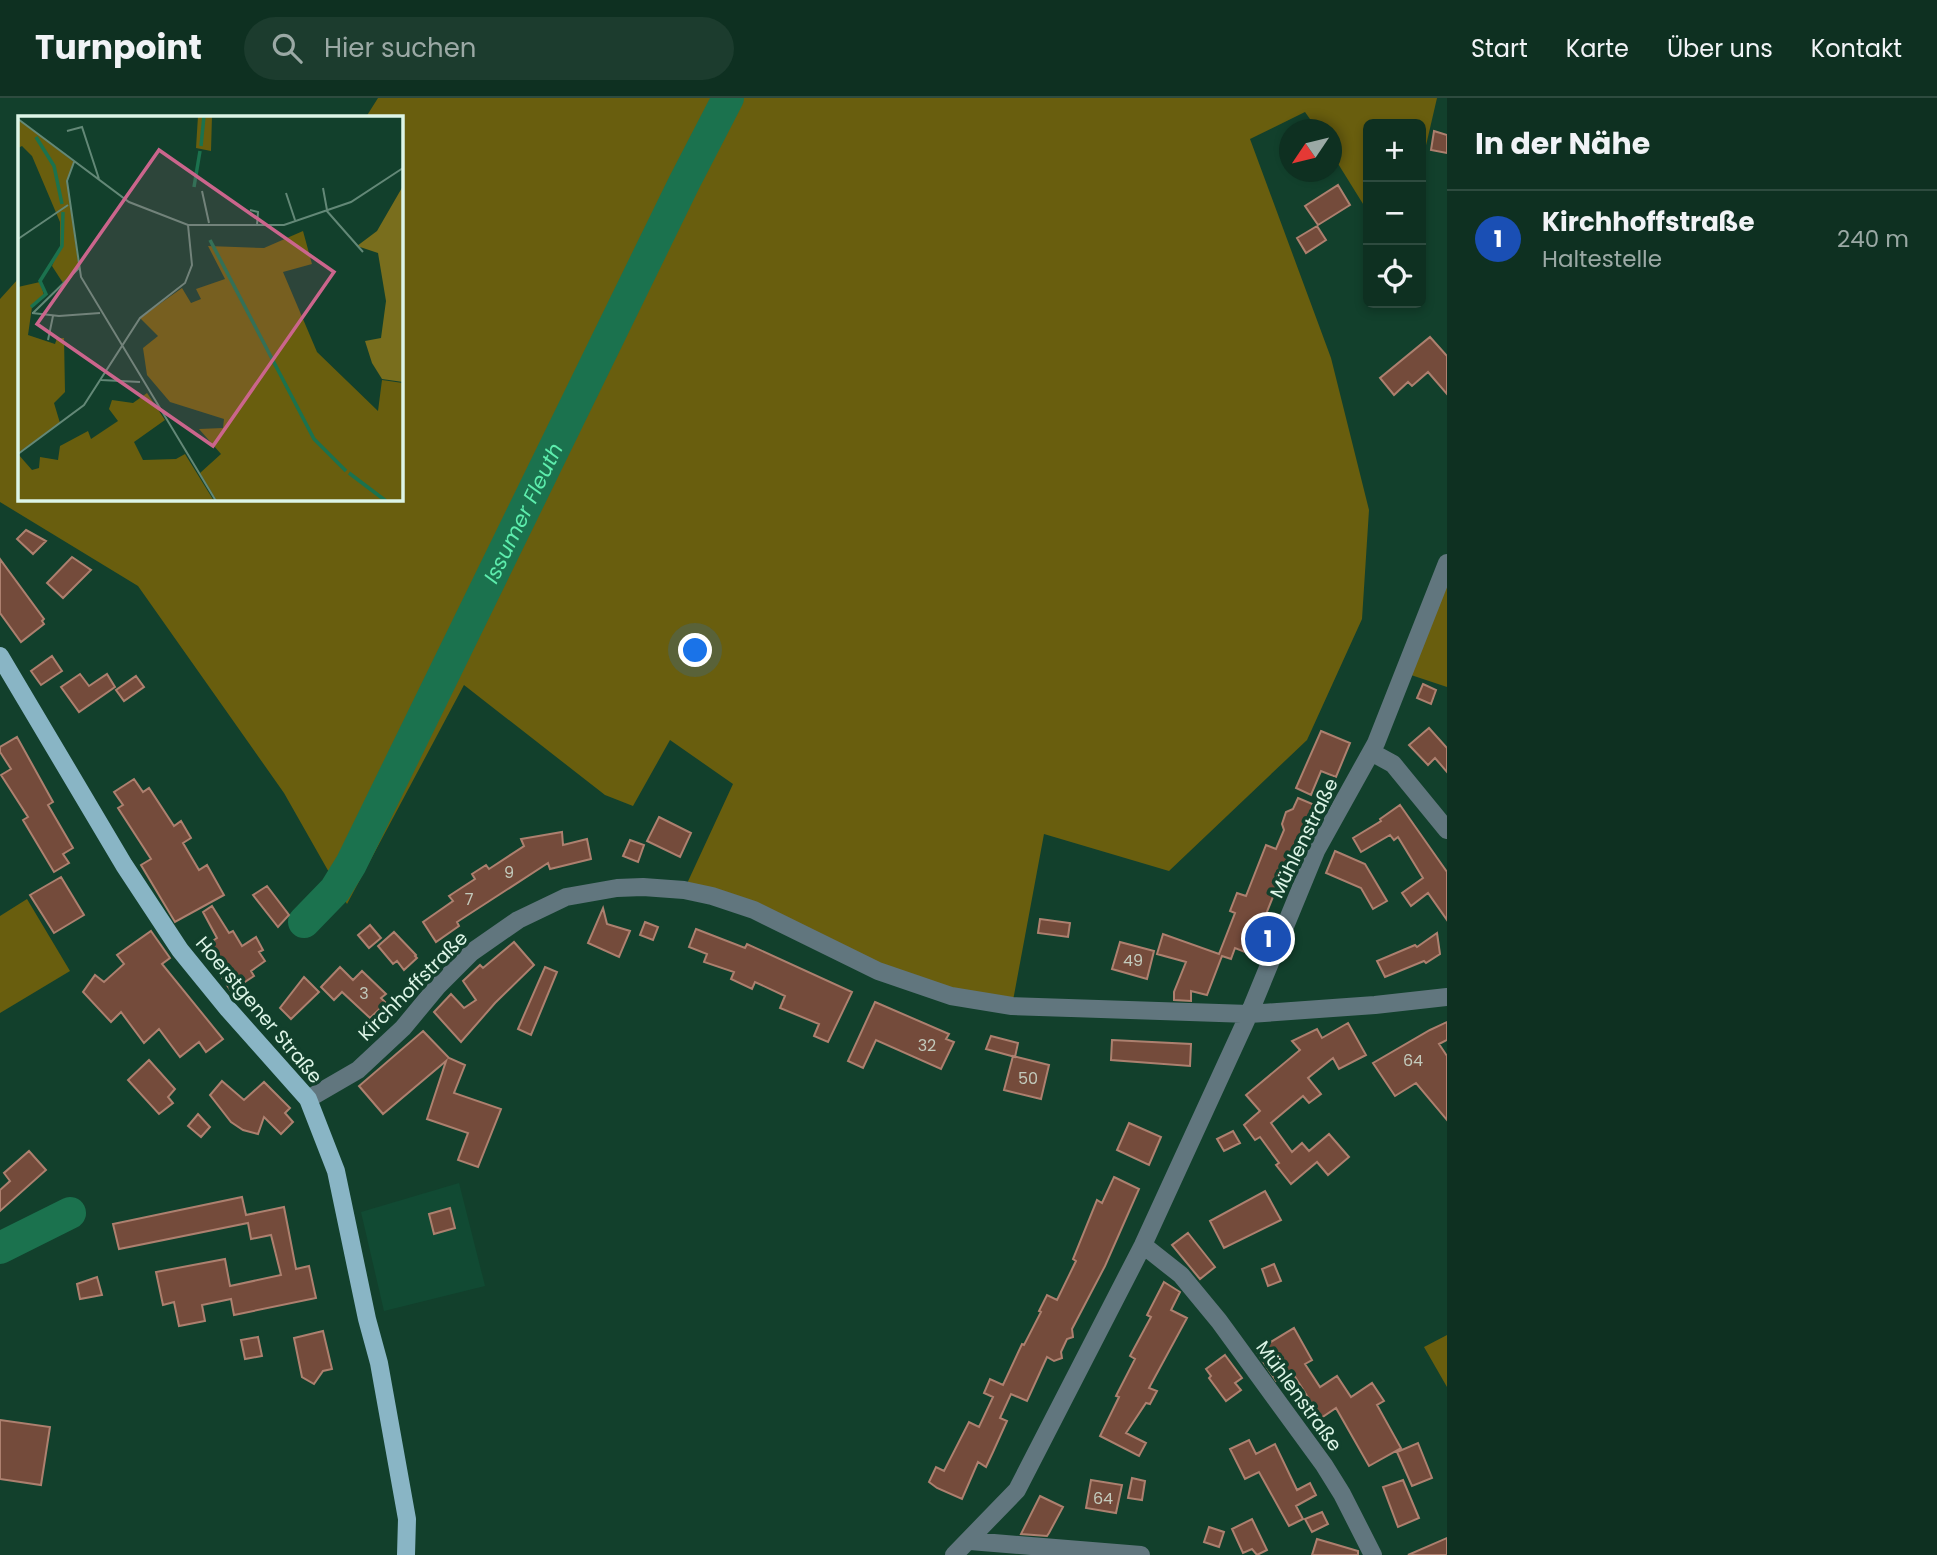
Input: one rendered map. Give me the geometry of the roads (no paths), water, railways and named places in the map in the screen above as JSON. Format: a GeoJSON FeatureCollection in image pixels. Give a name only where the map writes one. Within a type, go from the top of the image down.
{"type":"FeatureCollection","features":[{"type":"Feature","properties":{"kind":"main road","name":"Hoerstgener Straße"},"geometry":{"type":"LineString","coordinates":[[0,656],[124,865],[180,950],[228,1010],[308,1099],[336,1171],[379,1363],[407,1519],[406,1555]]}},
{"type":"Feature","properties":{"kind":"street","name":"Mühlenstraße"},"geometry":{"type":"LineString","coordinates":[[954,1555],[1017,1489],[1143,1245],[1249,1014],[1316,851],[1371,751],[1447,563]]}},
{"type":"Feature","properties":{"kind":"street"},"geometry":{"type":"LineString","coordinates":[[1371,751],[1393,764],[1447,830]]}},
{"type":"Feature","properties":{"kind":"street","name":"Kirchhoffstraße"},"geometry":{"type":"LineString","coordinates":[[308,1099],[358,1070],[403,1028],[437,987],[472,952],[517,920],[566,897],[617,888],[670,889],[712,896],[754,910],[878,971],[951,996],[1012,1006],[1249,1014],[1375,1006],[1447,997]]}},
{"type":"Feature","properties":{"kind":"street","name":"Mühlenstraße"},"geometry":{"type":"LineString","coordinates":[[1143,1245],[1181,1275],[1219,1321],[1324,1465],[1373,1555]]}},
{"type":"Feature","properties":{"kind":"street"},"geometry":{"type":"LineString","coordinates":[[970,1541],[1141,1555]]}},
{"type":"Feature","properties":{"kind":"waterway","name":"Issumer Fleuth"},"geometry":{"type":"LineString","coordinates":[[304,922],[335,890],[351,864],[728,98]]}},
{"type":"Feature","properties":{"kind":"waterway","name":"Issumer Fleuth"},"geometry":{"type":"LineString","coordinates":[[0,1248],[70,1213]]}},
{"type":"Feature","properties":{"kind":"place","name":"Kirchhoffstraße"},"geometry":{"type":"Point","coordinates":[1268,939]}}]}
